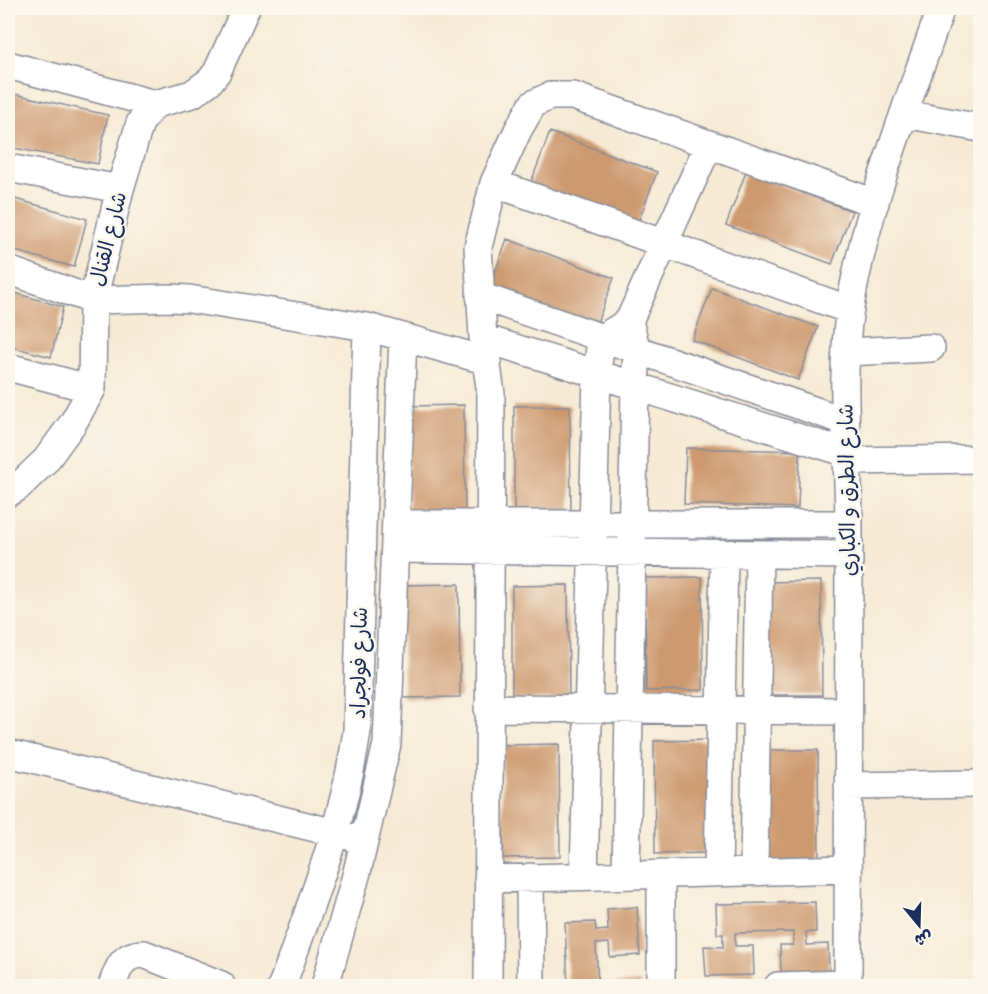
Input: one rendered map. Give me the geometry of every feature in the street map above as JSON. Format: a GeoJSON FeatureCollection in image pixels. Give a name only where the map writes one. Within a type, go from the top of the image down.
{"type":"FeatureCollection","features":[{"type":"Feature","properties":{"kind":"street"},"geometry":{"type":"LineString","coordinates":[[8,65],[155,104],[192,94],[210,81],[217,72],[246,8]]}},
{"type":"Feature","properties":{"kind":"street","name":"شارع الطرق و الكباري"},"geometry":{"type":"LineString","coordinates":[[848,985],[849,524],[844,421],[846,352],[850,310],[860,256],[875,203],[941,8]]}},
{"type":"Feature","properties":{"kind":"street"},"geometry":{"type":"LineString","coordinates":[[488,987],[490,394],[480,296],[478,247],[494,183],[518,130],[533,104],[550,96],[573,96],[875,203]]}},
{"type":"Feature","properties":{"kind":"street","name":"شارع القنال"},"geometry":{"type":"LineString","coordinates":[[8,493],[17,488],[46,460],[73,423],[92,389],[93,300],[120,189],[140,123],[155,104]]}},
{"type":"Feature","properties":{"kind":"street"},"geometry":{"type":"LineString","coordinates":[[905,114],[981,128]]}},
{"type":"Feature","properties":{"kind":"street"},"geometry":{"type":"LineString","coordinates":[[601,339],[629,321],[709,144]]}},
{"type":"Feature","properties":{"kind":"street"},"geometry":{"type":"LineString","coordinates":[[8,168],[120,189]]}},
{"type":"Feature","properties":{"kind":"street"},"geometry":{"type":"LineString","coordinates":[[494,183],[850,310]]}},
{"type":"Feature","properties":{"kind":"street"},"geometry":{"type":"LineString","coordinates":[[8,270],[93,300],[180,299],[367,327],[402,337],[485,350],[597,374],[847,457],[981,459]]}},
{"type":"Feature","properties":{"kind":"street"},"geometry":{"type":"LineString","coordinates":[[480,296],[844,421]]}},
{"type":"Feature","properties":{"kind":"street"},"geometry":{"type":"LineString","coordinates":[[626,875],[637,351],[629,321]]}},
{"type":"Feature","properties":{"kind":"street","name":"شارع فولجراد"},"geometry":{"type":"LineString","coordinates":[[282,987],[335,833],[353,764],[357,731],[367,327]]}},
{"type":"Feature","properties":{"kind":"street","name":"شارع فولجراد"},"geometry":{"type":"LineString","coordinates":[[325,987],[365,840],[387,744],[402,337]]}},
{"type":"Feature","properties":{"kind":"street"},"geometry":{"type":"LineString","coordinates":[[584,876],[597,374],[601,339]]}},
{"type":"Feature","properties":{"kind":"street"},"geometry":{"type":"LineString","coordinates":[[846,352],[931,348]]}},
{"type":"Feature","properties":{"kind":"street"},"geometry":{"type":"LineString","coordinates":[[8,367],[92,389]]}},
{"type":"Feature","properties":{"kind":"street"},"geometry":{"type":"LineString","coordinates":[[395,537],[489,537],[593,524],[849,524]]}},
{"type":"Feature","properties":{"kind":"street"},"geometry":{"type":"LineString","coordinates":[[489,537],[592,552],[849,555]]}},
{"type":"Feature","properties":{"kind":"street"},"geometry":{"type":"LineString","coordinates":[[718,872],[724,554]]}},
{"type":"Feature","properties":{"kind":"street"},"geometry":{"type":"LineString","coordinates":[[754,872],[759,554]]}},
{"type":"Feature","properties":{"kind":"street"},"geometry":{"type":"LineString","coordinates":[[488,708],[848,711]]}},
{"type":"Feature","properties":{"kind":"street"},"geometry":{"type":"LineString","coordinates":[[8,753],[365,840]]}},
{"type":"Feature","properties":{"kind":"street"},"geometry":{"type":"LineString","coordinates":[[848,786],[981,784]]}},
{"type":"Feature","properties":{"kind":"street"},"geometry":{"type":"LineString","coordinates":[[488,879],[848,869]]}},
{"type":"Feature","properties":{"kind":"street"},"geometry":{"type":"LineString","coordinates":[[661,874],[661,987]]}},
{"type":"Feature","properties":{"kind":"street"},"geometry":{"type":"LineString","coordinates":[[530,878],[531,987]]}},
{"type":"Feature","properties":{"kind":"street"},"geometry":{"type":"LineString","coordinates":[[112,987],[119,965],[124,959],[137,954],[144,954],[221,985]]}},
{"type":"Feature","properties":{"kind":"street"},"geometry":{"type":"LineString","coordinates":[[778,987],[848,985]]}},
{"type":"Feature","properties":{"kind":"building"},"geometry":{"type":"Polygon","coordinates":[[[10,93],[108,115],[98,164],[8,147],[10,93]]]}},
{"type":"Feature","properties":{"kind":"building"},"geometry":{"type":"Polygon","coordinates":[[[550,132],[657,172],[637,225],[530,185],[550,132]]]}},
{"type":"Feature","properties":{"kind":"building"},"geometry":{"type":"Polygon","coordinates":[[[746,172],[852,211],[832,264],[726,225],[746,172]]]}},
{"type":"Feature","properties":{"kind":"building"},"geometry":{"type":"Polygon","coordinates":[[[8,197],[87,219],[74,267],[8,249],[8,197]]]}},
{"type":"Feature","properties":{"kind":"building"},"geometry":{"type":"Polygon","coordinates":[[[507,239],[614,278],[594,331],[488,292],[507,239]]]}},
{"type":"Feature","properties":{"kind":"building"},"geometry":{"type":"Polygon","coordinates":[[[712,288],[818,327],[798,380],[692,340],[712,288]]]}},
{"type":"Feature","properties":{"kind":"building"},"geometry":{"type":"Polygon","coordinates":[[[8,291],[63,307],[51,357],[8,346],[8,291]]]}},
{"type":"Feature","properties":{"kind":"building"},"geometry":{"type":"Polygon","coordinates":[[[464,405],[465,519],[408,519],[408,406],[464,405]]]}},
{"type":"Feature","properties":{"kind":"building"},"geometry":{"type":"Polygon","coordinates":[[[514,406],[570,406],[571,519],[514,520],[514,406]]]}},
{"type":"Feature","properties":{"kind":"building"},"geometry":{"type":"Polygon","coordinates":[[[686,448],[800,451],[798,508],[684,504],[686,448]]]}},
{"type":"Feature","properties":{"kind":"building"},"geometry":{"type":"Polygon","coordinates":[[[702,577],[703,690],[646,691],[645,578],[702,577]]]}},
{"type":"Feature","properties":{"kind":"building"},"geometry":{"type":"Polygon","coordinates":[[[821,581],[822,695],[765,695],[764,582],[821,581]]]}},
{"type":"Feature","properties":{"kind":"building"},"geometry":{"type":"Polygon","coordinates":[[[459,584],[460,697],[403,698],[402,585],[459,584]]]}},
{"type":"Feature","properties":{"kind":"building"},"geometry":{"type":"Polygon","coordinates":[[[568,585],[569,698],[512,699],[512,586],[568,585]]]}},
{"type":"Feature","properties":{"kind":"building"},"geometry":{"type":"Polygon","coordinates":[[[711,740],[712,853],[655,854],[654,741],[711,740]]]}},
{"type":"Feature","properties":{"kind":"building"},"geometry":{"type":"Polygon","coordinates":[[[559,744],[560,857],[503,858],[502,745],[559,744]]]}},
{"type":"Feature","properties":{"kind":"building"},"geometry":{"type":"Polygon","coordinates":[[[761,750],[818,750],[819,863],[762,863],[761,750]]]}},
{"type":"Feature","properties":{"kind":"building"},"geometry":{"type":"Polygon","coordinates":[[[815,902],[816,932],[806,932],[807,945],[828,944],[829,973],[781,975],[780,945],[793,945],[793,932],[735,933],[735,946],[753,946],[754,975],[706,976],[704,946],[723,947],[723,934],[717,934],[716,904],[815,902]]]}},
{"type":"Feature","properties":{"kind":"building"},"geometry":{"type":"Polygon","coordinates":[[[637,907],[640,955],[610,957],[609,943],[596,944],[598,986],[568,986],[565,923],[595,922],[596,931],[608,930],[607,909],[637,907]]]}},
{"type":"Feature","properties":{"kind":"building"},"geometry":{"type":"Polygon","coordinates":[[[640,982],[640,986],[611,986],[611,984],[640,982]]]}}]}
